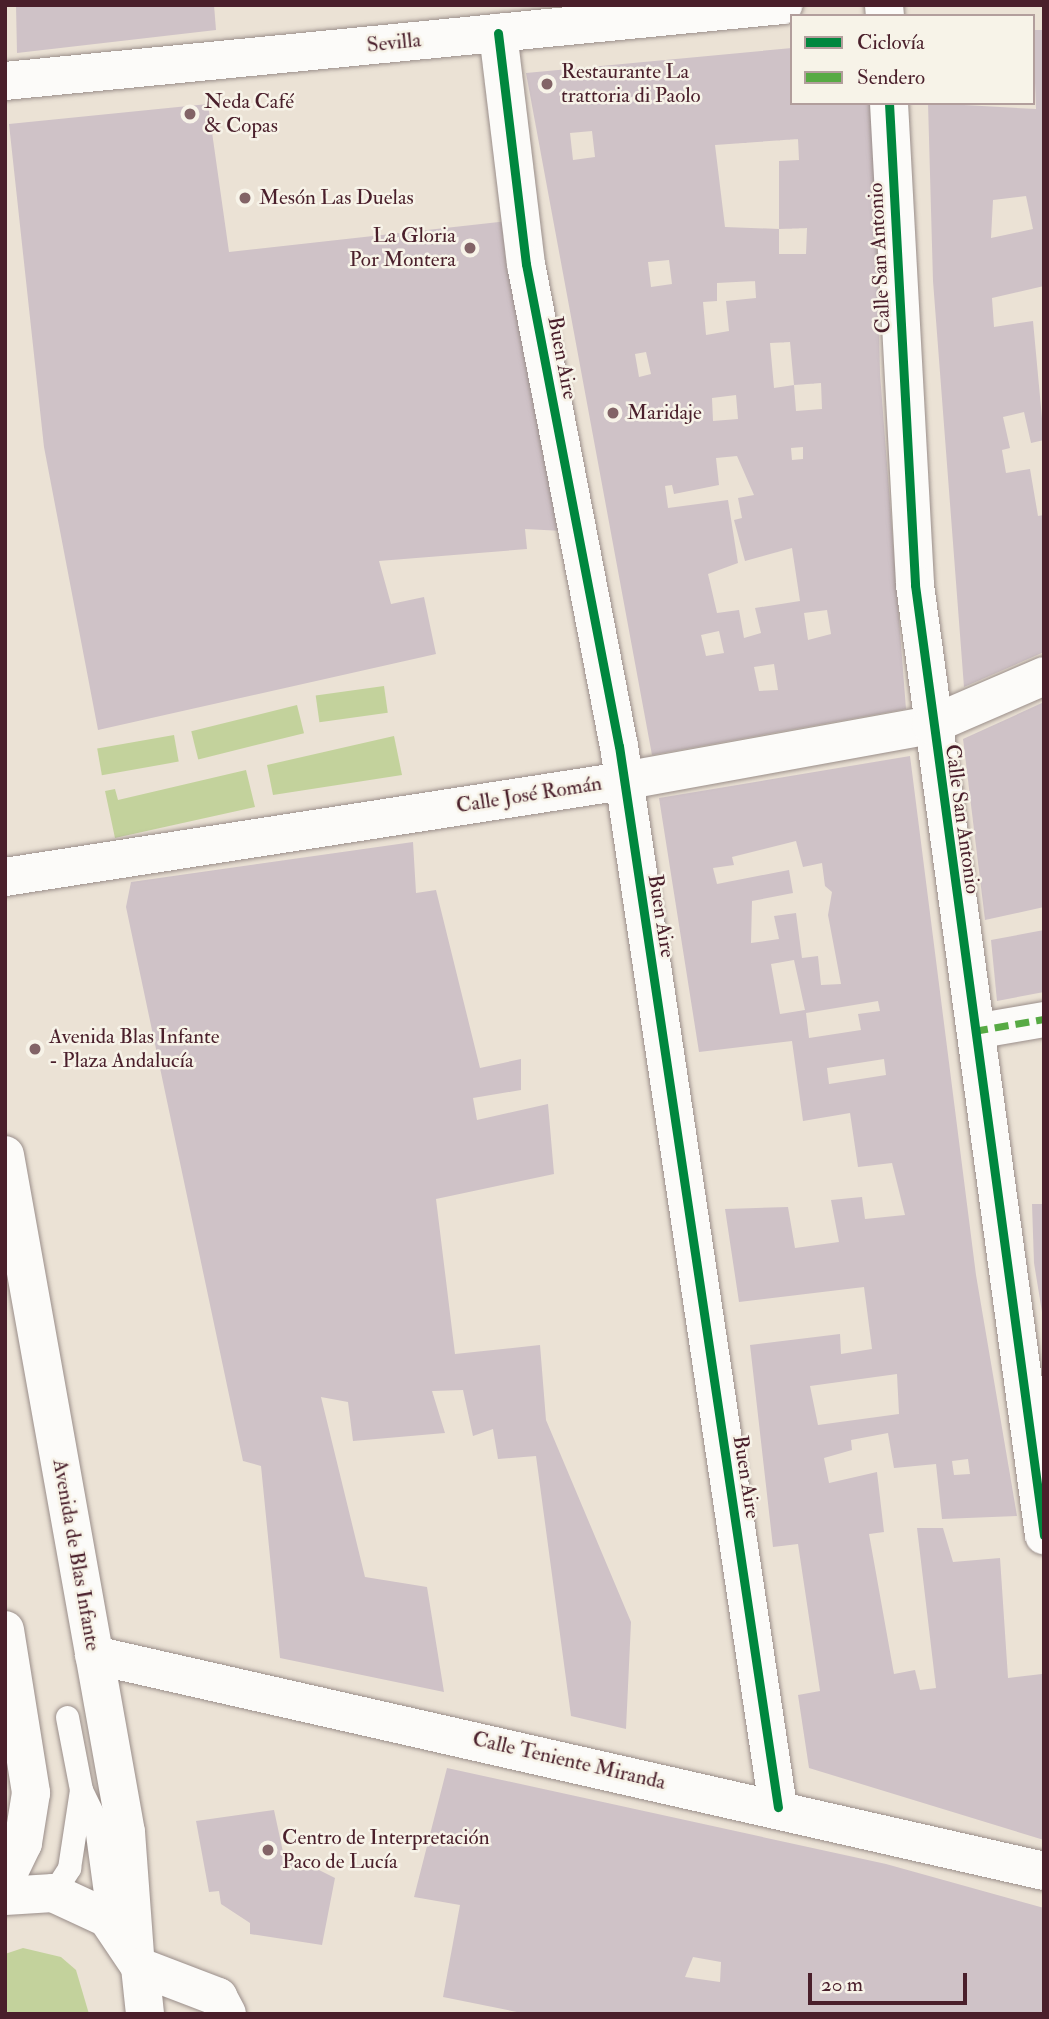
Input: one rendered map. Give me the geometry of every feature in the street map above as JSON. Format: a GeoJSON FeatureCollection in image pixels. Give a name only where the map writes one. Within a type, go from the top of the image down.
{"type":"FeatureCollection","features":[{"type":"Feature","properties":{"kind":"street","name":"Sevilla"},"geometry":{"type":"LineString","coordinates":[[5,81],[783,5]]}},
{"type":"Feature","properties":{"kind":"street","name":"Buen Aire"},"geometry":{"type":"LineString","coordinates":[[498,33],[526,264],[623,781],[778,1807]]}},
{"type":"Feature","properties":{"kind":"street","name":"Calle San Antonio"},"geometry":{"type":"LineString","coordinates":[[889,105],[915,585],[931,725],[1044,1535]]}},
{"type":"Feature","properties":{"kind":"street","name":"Calle José Román"},"geometry":{"type":"LineString","coordinates":[[5,877],[623,781],[931,725],[1044,677]]}},
{"type":"Feature","properties":{"kind":"street"},"geometry":{"type":"LineString","coordinates":[[974,1031],[1044,1019]]}},
{"type":"Feature","properties":{"kind":"street","name":"Avenida de Blas Infante"},"geometry":{"type":"LineString","coordinates":[[5,1155],[126,1832],[134,1955],[145,2014]]}},
{"type":"Feature","properties":{"kind":"street"},"geometry":{"type":"LineString","coordinates":[[5,1630],[32,1793],[23,1843],[5,1880]]}},
{"type":"Feature","properties":{"kind":"street","name":"Calle Teniente Miranda"},"geometry":{"type":"LineString","coordinates":[[94,1655],[778,1807],[1044,1871]]}},
{"type":"Feature","properties":{"kind":"street"},"geometry":{"type":"LineString","coordinates":[[5,1896],[53,1893],[82,1902],[134,1955],[218,1997],[227,2014]]}},
{"type":"Feature","properties":{"kind":"lane"},"geometry":{"type":"LineString","coordinates":[[67,1717],[81,1790],[94,1819],[105,1893],[134,1955]]}},
{"type":"Feature","properties":{"kind":"lane"},"geometry":{"type":"LineString","coordinates":[[53,1893],[69,1868],[81,1790]]}},
{"type":"Feature","properties":{"kind":"green space"},"geometry":{"type":"Polygon","coordinates":[[[384,686],[388,713],[319,722],[316,696],[384,686]]]}},
{"type":"Feature","properties":{"kind":"green space"},"geometry":{"type":"Polygon","coordinates":[[[297,705],[304,733],[198,760],[191,731],[297,705]]]}},
{"type":"Feature","properties":{"kind":"green space"},"geometry":{"type":"Polygon","coordinates":[[[174,735],[179,762],[102,775],[97,749],[174,735]]]}},
{"type":"Feature","properties":{"kind":"green space"},"geometry":{"type":"Polygon","coordinates":[[[394,736],[402,775],[273,795],[267,765],[394,736]]]}},
{"type":"Feature","properties":{"kind":"green space"},"geometry":{"type":"Polygon","coordinates":[[[246,770],[255,807],[115,838],[105,791],[115,789],[118,800],[246,770]]]}},
{"type":"Feature","properties":{"kind":"green space"},"geometry":{"type":"Polygon","coordinates":[[[23,1948],[61,1957],[76,1970],[89,2014],[5,2014],[5,1954],[23,1948]]]}},
{"type":"Feature","properties":{"kind":"building"},"geometry":{"type":"Polygon","coordinates":[[[16,5],[214,5],[216,30],[17,53],[16,5]]]}},
{"type":"Feature","properties":{"kind":"building"},"geometry":{"type":"Polygon","coordinates":[[[1035,30],[1044,30],[1044,286],[992,298],[994,327],[1033,321],[1044,440],[1031,443],[1024,412],[1003,417],[1010,448],[1002,450],[1006,473],[1030,469],[1038,516],[1044,515],[1044,652],[964,687],[933,281],[928,105],[1036,109],[1035,30]],[[1026,196],[993,200],[991,238],[1033,229],[1026,196]]]}},
{"type":"Feature","properties":{"kind":"building"},"geometry":{"type":"Polygon","coordinates":[[[790,48],[790,105],[874,105],[880,374],[906,709],[652,755],[526,73],[790,48]],[[592,131],[570,133],[573,160],[595,157],[592,131]],[[798,139],[715,145],[725,227],[779,229],[779,161],[799,160],[798,139]],[[807,228],[779,229],[779,254],[806,254],[807,228]],[[669,260],[648,262],[651,287],[672,284],[669,260]],[[755,281],[717,283],[717,301],[703,302],[706,335],[729,331],[726,301],[756,298],[755,281]],[[790,342],[770,343],[774,388],[794,385],[790,342]],[[646,352],[635,354],[639,377],[651,374],[646,352]],[[821,383],[794,385],[796,411],[822,409],[821,383]],[[736,395],[712,398],[713,421],[738,419],[736,395]],[[803,447],[791,448],[792,460],[803,459],[803,447]],[[737,456],[716,458],[719,485],[674,494],[672,485],[665,486],[668,508],[728,500],[738,563],[708,574],[717,613],[739,610],[744,638],[761,633],[755,608],[800,601],[792,548],[745,561],[734,520],[742,518],[738,498],[754,495],[737,456]],[[827,610],[804,613],[808,640],[831,634],[827,610]],[[719,631],[701,635],[706,656],[724,653],[719,631]],[[774,664],[754,667],[759,691],[778,690],[774,664]]]}},
{"type":"Feature","properties":{"kind":"building"},"geometry":{"type":"Polygon","coordinates":[[[208,104],[229,252],[508,221],[563,531],[525,529],[527,549],[379,561],[391,604],[424,597],[436,654],[98,730],[44,447],[9,124],[208,104]]]}},
{"type":"Feature","properties":{"kind":"building"},"geometry":{"type":"Polygon","coordinates":[[[1044,702],[1044,907],[985,920],[963,739],[1044,702]]]}},
{"type":"Feature","properties":{"kind":"building"},"geometry":{"type":"Polygon","coordinates":[[[910,756],[976,1275],[1017,1516],[942,1519],[936,1464],[894,1468],[888,1433],[851,1440],[852,1450],[824,1458],[829,1483],[877,1472],[884,1532],[869,1534],[894,1674],[915,1670],[920,1690],[936,1688],[917,1528],[943,1528],[953,1562],[1000,1558],[1008,1678],[1042,1674],[1044,1840],[809,1768],[798,1695],[820,1691],[798,1544],[773,1547],[750,1345],[840,1334],[841,1354],[872,1349],[864,1287],[739,1302],[725,1209],[788,1207],[795,1248],[839,1242],[831,1200],[862,1197],[865,1219],[905,1215],[892,1163],[858,1167],[850,1113],[803,1121],[792,1041],[699,1052],[659,798],[910,756]],[[796,841],[732,857],[734,865],[713,868],[717,884],[789,870],[793,893],[752,901],[751,943],[779,939],[774,916],[796,913],[802,958],[818,956],[821,985],[841,984],[828,915],[832,892],[825,886],[822,863],[803,867],[796,841]],[[794,960],[771,964],[780,1014],[805,1010],[794,960]],[[878,1001],[806,1013],[809,1038],[861,1030],[858,1014],[880,1011],[878,1001]],[[884,1059],[827,1068],[829,1084],[886,1075],[884,1059]],[[897,1374],[810,1386],[818,1425],[899,1414],[897,1374]],[[968,1459],[952,1461],[954,1475],[970,1474],[968,1459]]]}},
{"type":"Feature","properties":{"kind":"building"},"geometry":{"type":"Polygon","coordinates":[[[413,842],[416,893],[436,890],[480,1068],[521,1059],[521,1090],[473,1098],[477,1120],[548,1104],[554,1174],[436,1199],[455,1354],[540,1345],[546,1420],[631,1622],[626,1729],[571,1716],[536,1456],[498,1459],[493,1429],[473,1436],[463,1390],[432,1391],[445,1433],[353,1441],[348,1402],[321,1397],[365,1577],[427,1587],[444,1692],[280,1658],[261,1466],[243,1461],[126,907],[131,882],[413,842]]]}},
{"type":"Feature","properties":{"kind":"building"},"geometry":{"type":"Polygon","coordinates":[[[1044,930],[1044,992],[997,1001],[991,940],[1044,930]]]}},
{"type":"Feature","properties":{"kind":"building"},"geometry":{"type":"Polygon","coordinates":[[[1032,1204],[1044,1204],[1044,1324],[1034,1263],[1032,1204]]]}},
{"type":"Feature","properties":{"kind":"building"},"geometry":{"type":"Polygon","coordinates":[[[447,1768],[886,1864],[1044,1908],[1044,2014],[527,2014],[443,1997],[460,1905],[414,1897],[447,1768]],[[693,1957],[685,1977],[720,1982],[721,1962],[693,1957]]]}},
{"type":"Feature","properties":{"kind":"building"},"geometry":{"type":"Polygon","coordinates":[[[274,1810],[283,1852],[335,1878],[322,1945],[250,1934],[250,1923],[221,1904],[219,1891],[209,1892],[196,1821],[274,1810]]]}},
{"type":"Feature","properties":{"kind":"marked path"},"geometry":{"type":"LineString","coordinates":[[974,1031],[1044,1019]]}},
{"type":"Feature","properties":{"kind":"cycle path"},"geometry":{"type":"LineString","coordinates":[[498,33],[526,264],[619,746],[778,1807]]}},
{"type":"Feature","properties":{"kind":"cycle path"},"geometry":{"type":"LineString","coordinates":[[889,105],[915,585],[1044,1535]]}},
{"type":"Feature","properties":{"kind":"place","name":"Restaurante La trattoria di Paolo"},"geometry":{"type":"Point","coordinates":[547,84]}},
{"type":"Feature","properties":{"kind":"place","name":"Neda Café & Copas"},"geometry":{"type":"Point","coordinates":[190,114]}},
{"type":"Feature","properties":{"kind":"place","name":"Mesón Las Duelas"},"geometry":{"type":"Point","coordinates":[245,198]}},
{"type":"Feature","properties":{"kind":"place","name":"La Gloria Por Montera"},"geometry":{"type":"Point","coordinates":[470,248]}},
{"type":"Feature","properties":{"kind":"place","name":"Maridaje"},"geometry":{"type":"Point","coordinates":[613,413]}},
{"type":"Feature","properties":{"kind":"place","name":"Avenida Blas Infante - Plaza Andalucía"},"geometry":{"type":"Point","coordinates":[35,1049]}},
{"type":"Feature","properties":{"kind":"place","name":"Centro de Interpretación Paco de Lucía"},"geometry":{"type":"Point","coordinates":[268,1850]}}]}
